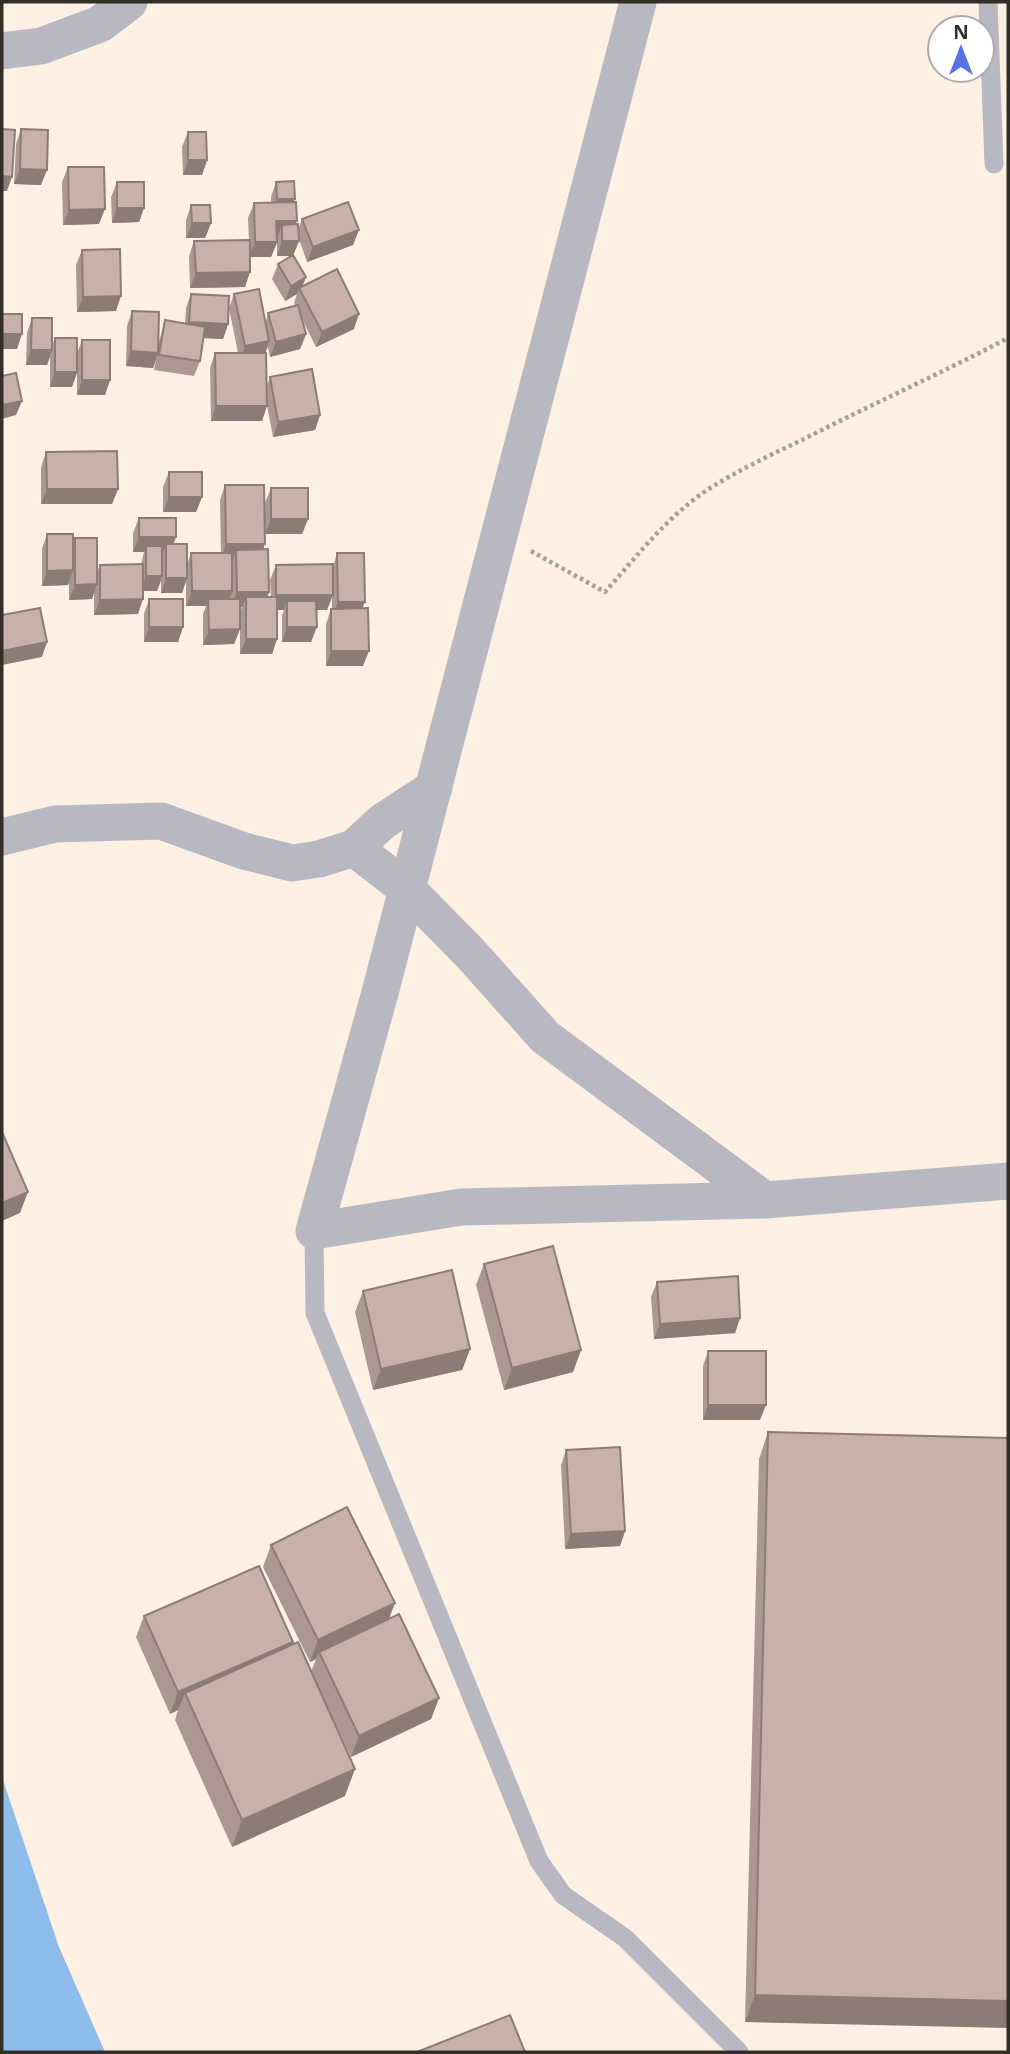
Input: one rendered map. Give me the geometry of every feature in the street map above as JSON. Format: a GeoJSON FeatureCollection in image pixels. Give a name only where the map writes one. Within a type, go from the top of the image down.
{"type":"FeatureCollection","features":[{"type":"Feature","properties":{"kind":"street"},"geometry":{"type":"LineString","coordinates":[[2,51],[41,46],[100,24],[129,2]]}},
{"type":"Feature","properties":{"kind":"street"},"geometry":{"type":"LineString","coordinates":[[638,2],[434,788],[314,1231],[461,1207],[765,1200],[1008,1181]]}},
{"type":"Feature","properties":{"kind":"street"},"geometry":{"type":"LineString","coordinates":[[2,837],[55,824],[161,821],[244,851],[292,863],[319,859],[354,848],[382,822],[434,788]]}},
{"type":"Feature","properties":{"kind":"street"},"geometry":{"type":"LineString","coordinates":[[354,848],[407,889],[469,952],[545,1037],[765,1200]]}},
{"type":"Feature","properties":{"kind":"lane"},"geometry":{"type":"LineString","coordinates":[[988,2],[994,164]]}},
{"type":"Feature","properties":{"kind":"lane"},"geometry":{"type":"LineString","coordinates":[[314,1231],[315,1313],[539,1861],[563,1895],[625,1938],[739,2052]]}},
{"type":"Feature","properties":{"kind":"path"},"geometry":{"type":"LineString","coordinates":[[500,534],[605,592],[663,526],[707,490],[856,412],[948,370],[1008,338]]}},
{"type":"Feature","properties":{"kind":"water"},"geometry":{"type":"Polygon","coordinates":[[[2,1777],[59,1947],[105,2052],[2,2052],[2,1777]]]}},
{"type":"Feature","properties":{"kind":"building"},"geometry":{"type":"Polygon","coordinates":[[[2,129],[15,130],[12,177],[2,176],[2,129]]]}},
{"type":"Feature","properties":{"kind":"building"},"geometry":{"type":"Polygon","coordinates":[[[21,129],[48,130],[47,170],[20,169],[21,129]]]}},
{"type":"Feature","properties":{"kind":"building"},"geometry":{"type":"Polygon","coordinates":[[[188,132],[206,132],[207,160],[188,160],[188,132]]]}},
{"type":"Feature","properties":{"kind":"building"},"geometry":{"type":"Polygon","coordinates":[[[68,167],[104,167],[105,209],[69,210],[68,167]]]}},
{"type":"Feature","properties":{"kind":"building"},"geometry":{"type":"Polygon","coordinates":[[[294,181],[295,199],[277,199],[276,182],[294,181]]]}},
{"type":"Feature","properties":{"kind":"building"},"geometry":{"type":"Polygon","coordinates":[[[117,182],[144,182],[144,208],[117,208],[117,182]]]}},
{"type":"Feature","properties":{"kind":"building"},"geometry":{"type":"Polygon","coordinates":[[[296,202],[297,221],[276,221],[277,242],[255,242],[254,203],[296,202]]]}},
{"type":"Feature","properties":{"kind":"building"},"geometry":{"type":"Polygon","coordinates":[[[348,202],[359,230],[313,247],[302,219],[348,202]]]}},
{"type":"Feature","properties":{"kind":"building"},"geometry":{"type":"Polygon","coordinates":[[[191,205],[210,205],[211,223],[192,223],[191,205]]]}},
{"type":"Feature","properties":{"kind":"building"},"geometry":{"type":"Polygon","coordinates":[[[298,224],[299,241],[282,241],[282,225],[298,224]]]}},
{"type":"Feature","properties":{"kind":"building"},"geometry":{"type":"Polygon","coordinates":[[[250,240],[250,272],[196,273],[194,241],[250,240]]]}},
{"type":"Feature","properties":{"kind":"building"},"geometry":{"type":"Polygon","coordinates":[[[120,249],[121,296],[83,297],[82,250],[120,249]]]}},
{"type":"Feature","properties":{"kind":"building"},"geometry":{"type":"Polygon","coordinates":[[[293,255],[306,277],[291,286],[278,264],[293,255]]]}},
{"type":"Feature","properties":{"kind":"building"},"geometry":{"type":"Polygon","coordinates":[[[337,269],[359,314],[322,332],[299,288],[337,269]]]}},
{"type":"Feature","properties":{"kind":"building"},"geometry":{"type":"Polygon","coordinates":[[[259,289],[269,341],[245,346],[234,294],[259,289]]]}},
{"type":"Feature","properties":{"kind":"building"},"geometry":{"type":"Polygon","coordinates":[[[191,294],[229,296],[228,324],[189,322],[191,294]]]}},
{"type":"Feature","properties":{"kind":"building"},"geometry":{"type":"Polygon","coordinates":[[[298,305],[306,334],[276,342],[268,313],[298,305]]]}},
{"type":"Feature","properties":{"kind":"building"},"geometry":{"type":"Polygon","coordinates":[[[132,311],[159,312],[158,353],[131,351],[132,311]]]}},
{"type":"Feature","properties":{"kind":"building"},"geometry":{"type":"Polygon","coordinates":[[[2,314],[22,314],[22,334],[2,334],[2,314]]]}},
{"type":"Feature","properties":{"kind":"building"},"geometry":{"type":"Polygon","coordinates":[[[32,318],[52,318],[52,350],[31,350],[32,318]]]}},
{"type":"Feature","properties":{"kind":"building"},"geometry":{"type":"Polygon","coordinates":[[[165,320],[205,327],[200,361],[159,355],[165,320]]]}},
{"type":"Feature","properties":{"kind":"building"},"geometry":{"type":"Polygon","coordinates":[[[55,338],[77,338],[77,372],[55,372],[55,338]]]}},
{"type":"Feature","properties":{"kind":"building"},"geometry":{"type":"Polygon","coordinates":[[[82,340],[110,340],[110,380],[82,380],[82,340]]]}},
{"type":"Feature","properties":{"kind":"building"},"geometry":{"type":"Polygon","coordinates":[[[215,353],[266,353],[267,406],[216,406],[215,353]]]}},
{"type":"Feature","properties":{"kind":"building"},"geometry":{"type":"Polygon","coordinates":[[[312,369],[320,415],[278,422],[270,377],[312,369]]]}},
{"type":"Feature","properties":{"kind":"building"},"geometry":{"type":"Polygon","coordinates":[[[16,373],[22,401],[2,405],[2,376],[16,373]]]}},
{"type":"Feature","properties":{"kind":"building"},"geometry":{"type":"Polygon","coordinates":[[[117,451],[118,489],[47,489],[46,452],[117,451]]]}},
{"type":"Feature","properties":{"kind":"building"},"geometry":{"type":"Polygon","coordinates":[[[169,472],[202,472],[202,497],[169,497],[169,472]]]}},
{"type":"Feature","properties":{"kind":"building"},"geometry":{"type":"Polygon","coordinates":[[[225,485],[264,485],[265,544],[226,544],[225,485]]]}},
{"type":"Feature","properties":{"kind":"building"},"geometry":{"type":"Polygon","coordinates":[[[271,488],[308,488],[308,519],[271,519],[271,488]]]}},
{"type":"Feature","properties":{"kind":"building"},"geometry":{"type":"Polygon","coordinates":[[[139,518],[176,518],[176,537],[139,537],[139,518]]]}},
{"type":"Feature","properties":{"kind":"building"},"geometry":{"type":"Polygon","coordinates":[[[47,534],[73,534],[73,570],[47,571],[47,534]]]}},
{"type":"Feature","properties":{"kind":"building"},"geometry":{"type":"Polygon","coordinates":[[[75,538],[97,538],[97,584],[75,585],[75,538]]]}},
{"type":"Feature","properties":{"kind":"building"},"geometry":{"type":"Polygon","coordinates":[[[166,544],[187,544],[187,578],[166,578],[166,544]]]}},
{"type":"Feature","properties":{"kind":"building"},"geometry":{"type":"Polygon","coordinates":[[[146,546],[162,546],[162,576],[146,576],[146,546]]]}},
{"type":"Feature","properties":{"kind":"building"},"geometry":{"type":"Polygon","coordinates":[[[268,549],[269,592],[237,592],[236,550],[268,549]]]}},
{"type":"Feature","properties":{"kind":"building"},"geometry":{"type":"Polygon","coordinates":[[[191,553],[232,553],[232,591],[192,591],[191,553]]]}},
{"type":"Feature","properties":{"kind":"building"},"geometry":{"type":"Polygon","coordinates":[[[337,553],[364,553],[365,602],[338,602],[337,553]]]}},
{"type":"Feature","properties":{"kind":"building"},"geometry":{"type":"Polygon","coordinates":[[[143,564],[143,599],[100,600],[100,565],[143,564]]]}},
{"type":"Feature","properties":{"kind":"building"},"geometry":{"type":"Polygon","coordinates":[[[333,564],[333,595],[276,595],[276,565],[333,564]]]}},
{"type":"Feature","properties":{"kind":"building"},"geometry":{"type":"Polygon","coordinates":[[[246,597],[277,597],[277,639],[246,639],[246,597]]]}},
{"type":"Feature","properties":{"kind":"building"},"geometry":{"type":"Polygon","coordinates":[[[149,599],[183,599],[183,627],[149,627],[149,599]]]}},
{"type":"Feature","properties":{"kind":"building"},"geometry":{"type":"Polygon","coordinates":[[[208,599],[240,599],[240,629],[209,630],[208,599]]]}},
{"type":"Feature","properties":{"kind":"building"},"geometry":{"type":"Polygon","coordinates":[[[287,601],[316,601],[317,627],[287,627],[287,601]]]}},
{"type":"Feature","properties":{"kind":"building"},"geometry":{"type":"Polygon","coordinates":[[[40,608],[47,642],[2,651],[2,615],[40,608]]]}},
{"type":"Feature","properties":{"kind":"building"},"geometry":{"type":"Polygon","coordinates":[[[368,608],[369,651],[331,651],[331,609],[368,608]]]}},
{"type":"Feature","properties":{"kind":"building"},"geometry":{"type":"Polygon","coordinates":[[[2,1132],[28,1192],[2,1203],[2,1132]]]}},
{"type":"Feature","properties":{"kind":"building"},"geometry":{"type":"Polygon","coordinates":[[[553,1246],[581,1350],[512,1368],[484,1264],[553,1246]]]}},
{"type":"Feature","properties":{"kind":"building"},"geometry":{"type":"Polygon","coordinates":[[[452,1270],[470,1349],[381,1369],[363,1291],[452,1270]]]}},
{"type":"Feature","properties":{"kind":"building"},"geometry":{"type":"Polygon","coordinates":[[[738,1276],[740,1318],[660,1324],[657,1282],[738,1276]]]}},
{"type":"Feature","properties":{"kind":"building"},"geometry":{"type":"Polygon","coordinates":[[[708,1351],[766,1351],[766,1405],[708,1405],[708,1351]]]}},
{"type":"Feature","properties":{"kind":"building"},"geometry":{"type":"Polygon","coordinates":[[[768,1432],[1008,1438],[1008,2001],[755,1995],[768,1432]]]}},
{"type":"Feature","properties":{"kind":"building"},"geometry":{"type":"Polygon","coordinates":[[[620,1447],[625,1531],[571,1534],[566,1450],[620,1447]]]}},
{"type":"Feature","properties":{"kind":"building"},"geometry":{"type":"Polygon","coordinates":[[[347,1507],[395,1603],[318,1640],[271,1545],[347,1507]]]}},
{"type":"Feature","properties":{"kind":"building"},"geometry":{"type":"Polygon","coordinates":[[[259,1566],[293,1642],[178,1692],[144,1616],[259,1566]]]}},
{"type":"Feature","properties":{"kind":"building"},"geometry":{"type":"Polygon","coordinates":[[[399,1614],[439,1698],[359,1736],[319,1652],[399,1614]]]}},
{"type":"Feature","properties":{"kind":"building"},"geometry":{"type":"Polygon","coordinates":[[[298,1642],[355,1769],[242,1820],[185,1693],[298,1642]]]}},
{"type":"Feature","properties":{"kind":"building"},"geometry":{"type":"Polygon","coordinates":[[[510,2015],[525,2052],[417,2052],[510,2015]]]}}]}
